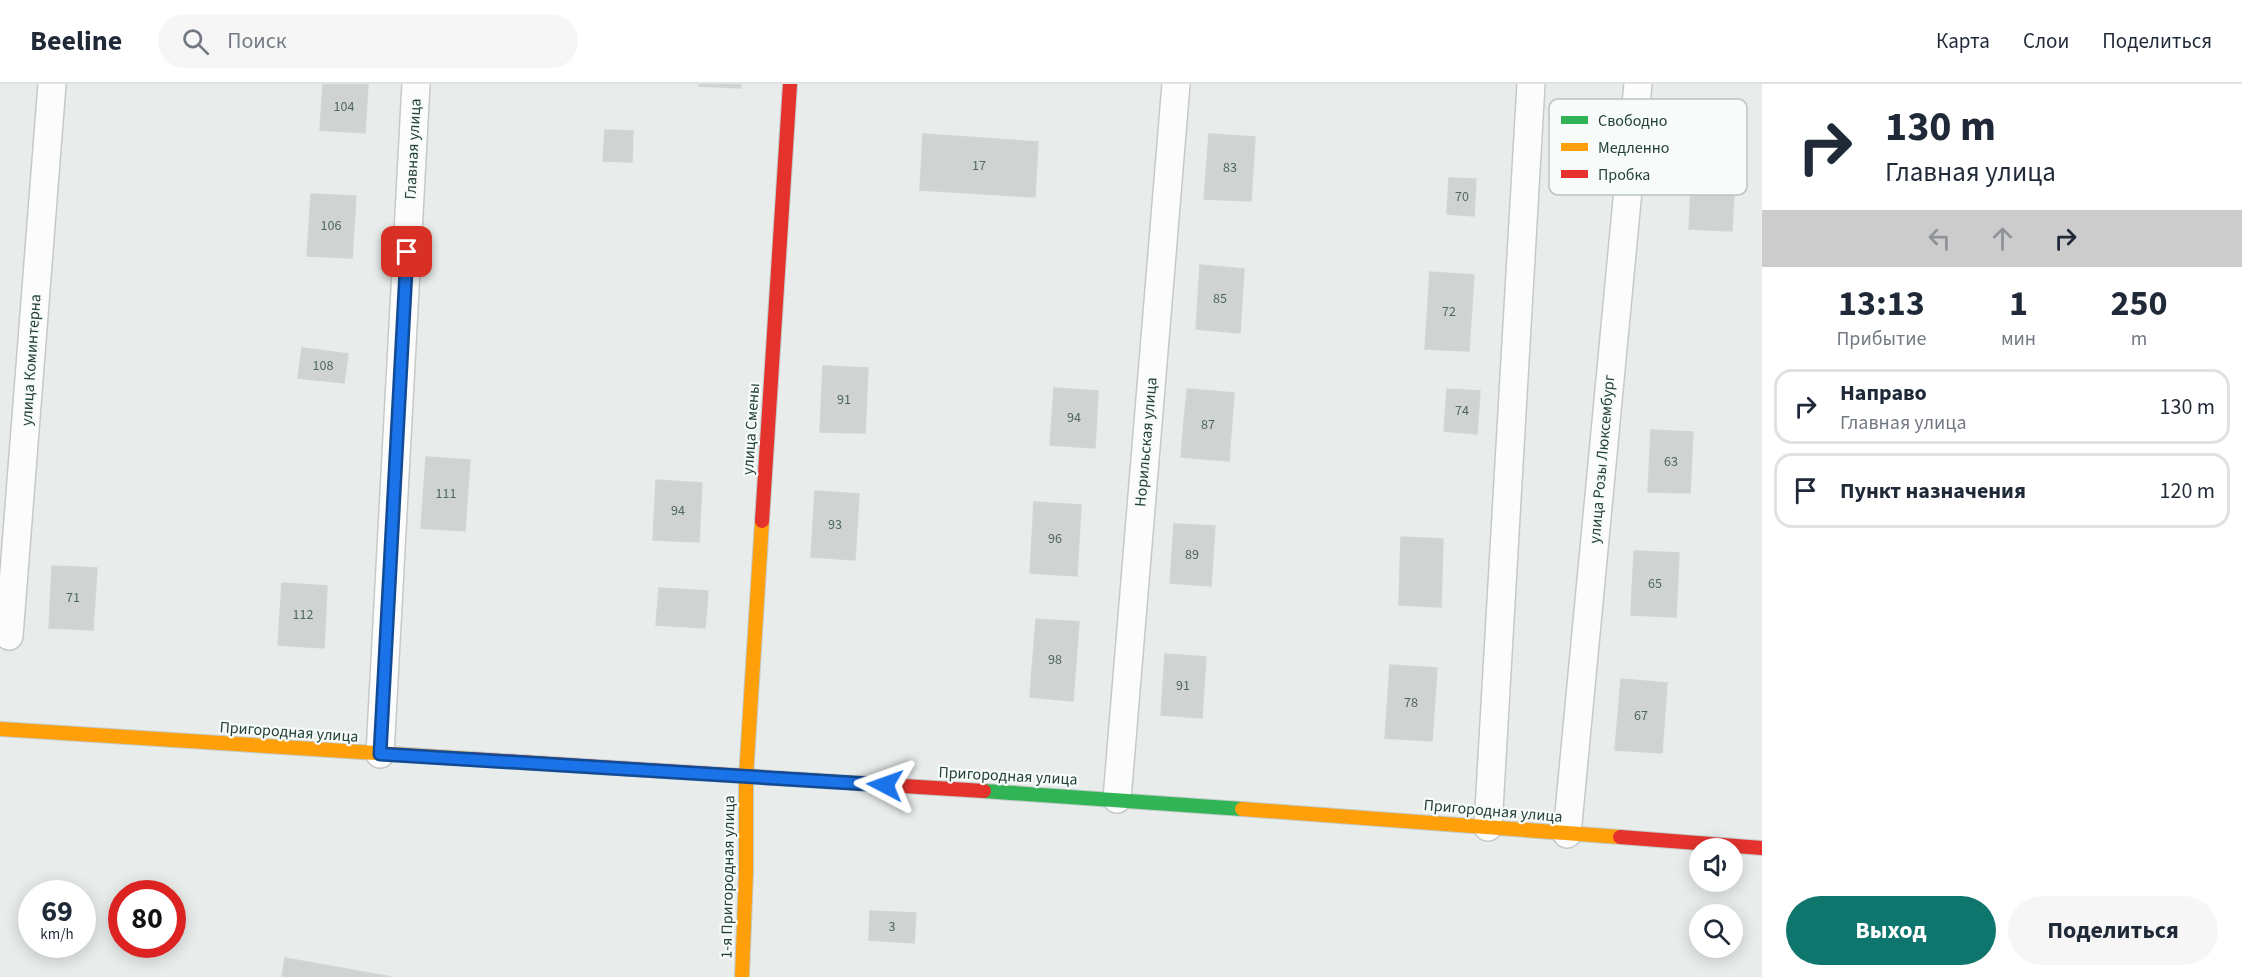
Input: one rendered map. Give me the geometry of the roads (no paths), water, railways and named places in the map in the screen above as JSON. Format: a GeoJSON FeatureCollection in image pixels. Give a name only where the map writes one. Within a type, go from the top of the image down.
{"type":"FeatureCollection","features":[{"type":"Feature","properties":{"kind":"main road","name":"улица Смены"},"geometry":{"type":"LineString","coordinates":[[746,777],[790,84]]}},
{"type":"Feature","properties":{"kind":"main road","name":"Пригородная улица"},"geometry":{"type":"LineString","coordinates":[[0,729],[1117,800],[1762,848]]}},
{"type":"Feature","properties":{"kind":"main road","name":"1-я Пригородная улица"},"geometry":{"type":"LineString","coordinates":[[742,977],[746,872],[746,777]]}},
{"type":"Feature","properties":{"kind":"street","name":"улица Коминтерна"},"geometry":{"type":"LineString","coordinates":[[9,636],[52,84]]}},
{"type":"Feature","properties":{"kind":"street","name":"Главная улица"},"geometry":{"type":"LineString","coordinates":[[380,754],[416,84]]}},
{"type":"Feature","properties":{"kind":"street","name":"Норильская улица"},"geometry":{"type":"LineString","coordinates":[[1117,800],[1176,84]]}},
{"type":"Feature","properties":{"kind":"street"},"geometry":{"type":"LineString","coordinates":[[1488,827],[1531,84]]}},
{"type":"Feature","properties":{"kind":"street","name":"улица Розы Люксембург"},"geometry":{"type":"LineString","coordinates":[[1637,99],[1638,84]]}},
{"type":"Feature","properties":{"kind":"street","name":"улица Розы Люксембург"},"geometry":{"type":"LineString","coordinates":[[1567,834],[1627,195]]}}]}
